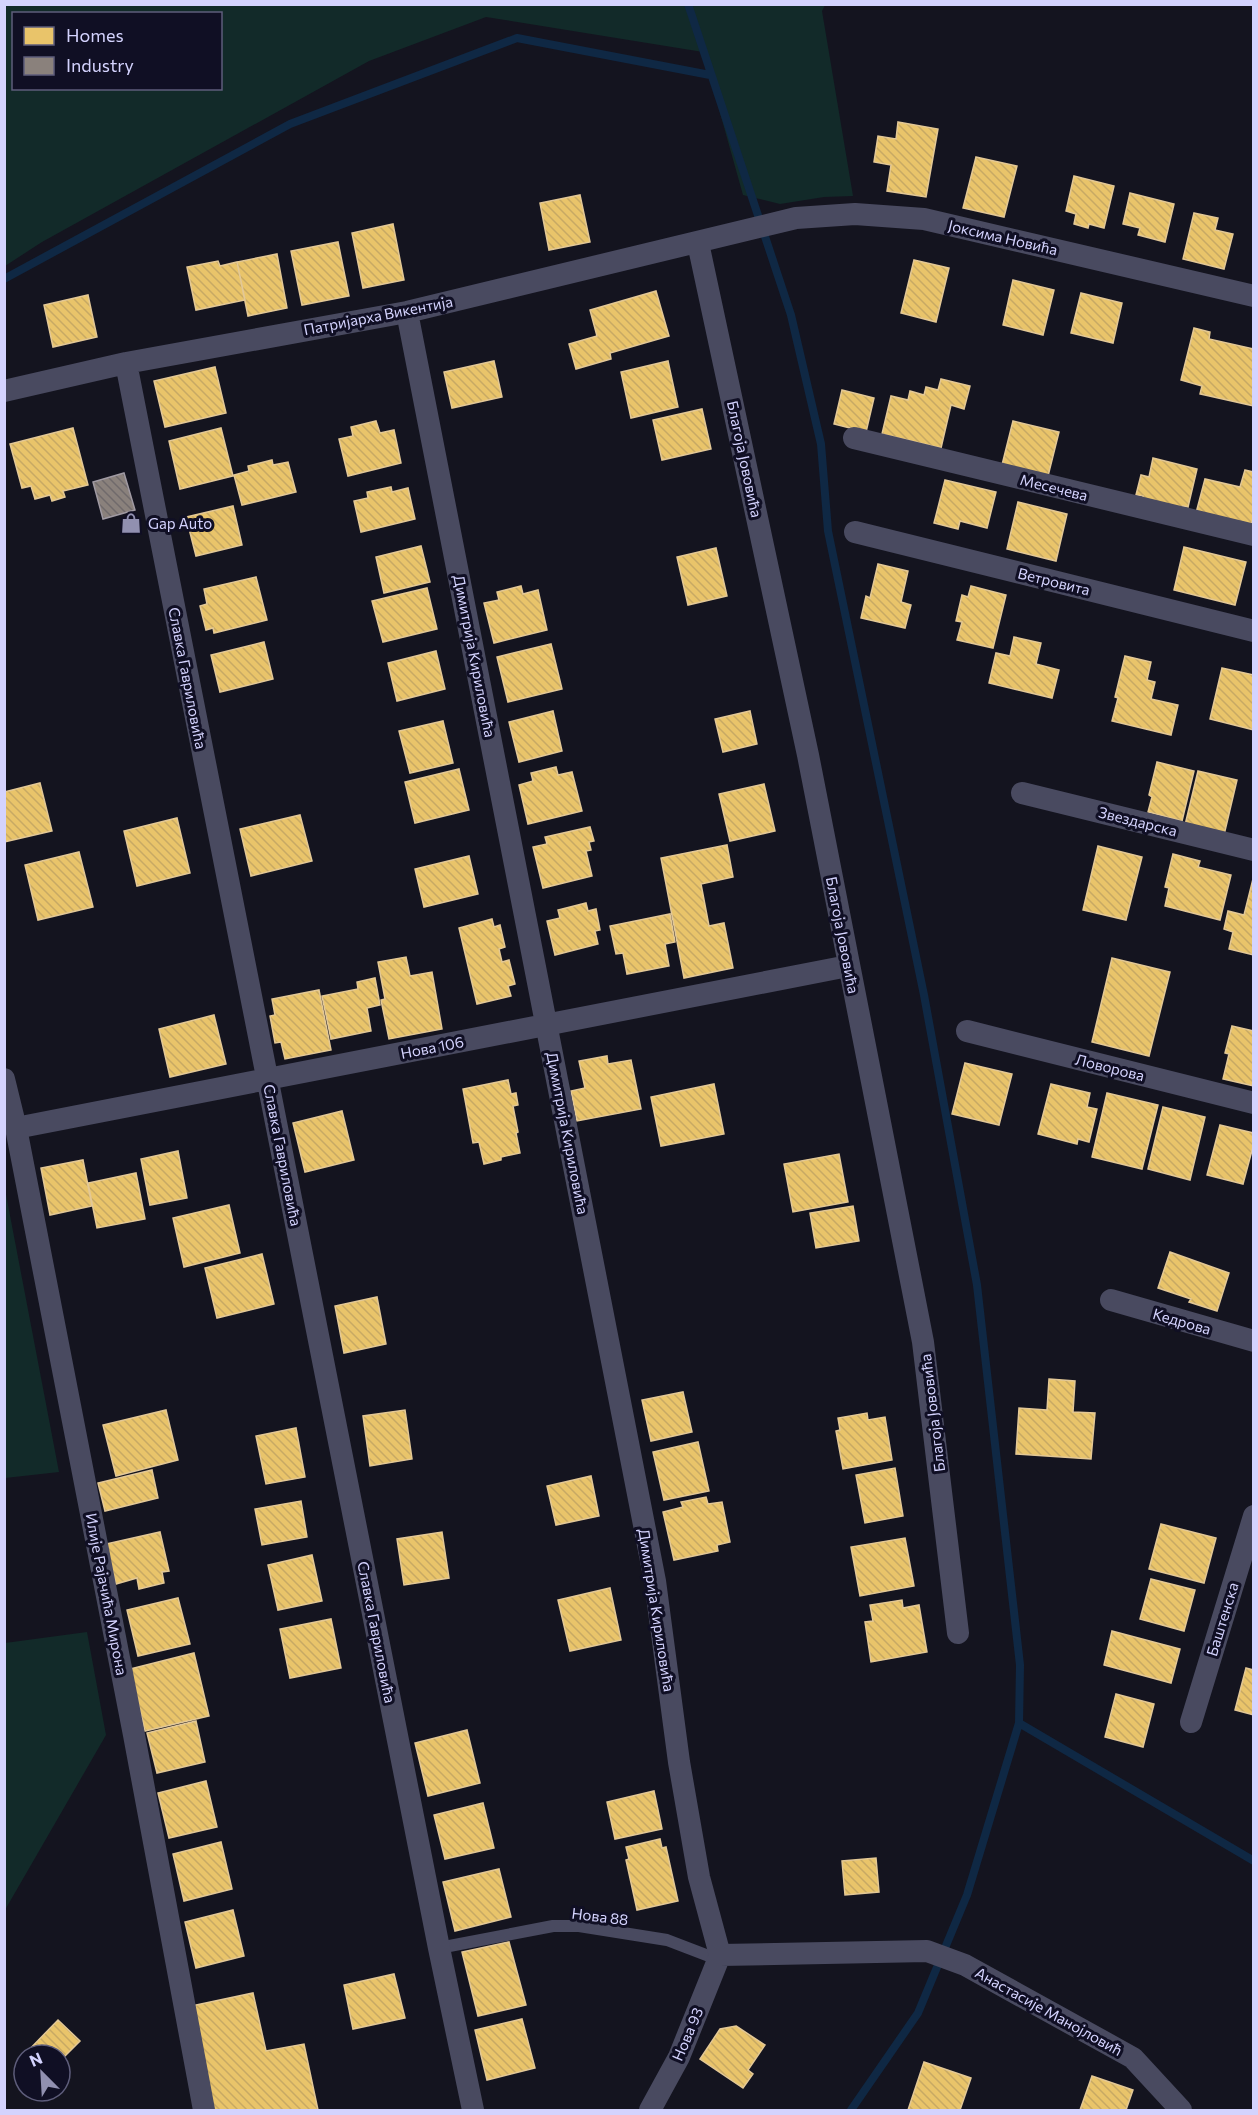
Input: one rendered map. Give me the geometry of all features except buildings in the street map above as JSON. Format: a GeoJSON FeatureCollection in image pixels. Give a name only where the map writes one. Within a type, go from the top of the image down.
{"type":"FeatureCollection","features":[{"type":"Feature","properties":{"kind":"street","name":"Јоксима Новића"},"geometry":{"type":"LineString","coordinates":[[749,230],[796,218],[855,214],[924,219],[1254,296]]}},
{"type":"Feature","properties":{"kind":"street","name":"Патријарха Викентија"},"geometry":{"type":"LineString","coordinates":[[4,391],[126,363],[407,312],[749,230]]}},
{"type":"Feature","properties":{"kind":"street","name":"Благоја Јововића"},"geometry":{"type":"LineString","coordinates":[[698,243],[806,743],[923,1341],[958,1633]]}},
{"type":"Feature","properties":{"kind":"street","name":"Димитрија Кириловића"},"geometry":{"type":"LineString","coordinates":[[407,312],[655,1581],[679,1762],[699,1877],[720,1955]]}},
{"type":"Feature","properties":{"kind":"street","name":"Славка Гавриловића"},"geometry":{"type":"LineString","coordinates":[[126,363],[473,2110]]}},
{"type":"Feature","properties":{"kind":"street","name":"Месечева"},"geometry":{"type":"LineString","coordinates":[[854,438],[1254,535]]}},
{"type":"Feature","properties":{"kind":"street","name":"Ветровита"},"geometry":{"type":"LineString","coordinates":[[855,532],[1254,631]]}},
{"type":"Feature","properties":{"kind":"street","name":"Звездарска"},"geometry":{"type":"LineString","coordinates":[[1022,793],[1254,850]]}},
{"type":"Feature","properties":{"kind":"street","name":"Нова 106"},"geometry":{"type":"LineString","coordinates":[[16,1128],[848,966]]}},
{"type":"Feature","properties":{"kind":"street","name":"Ловорова"},"geometry":{"type":"LineString","coordinates":[[967,1031],[1254,1103]]}},
{"type":"Feature","properties":{"kind":"street","name":"Илије Рајачића Мирона"},"geometry":{"type":"LineString","coordinates":[[4,1079],[16,1128],[137,1747],[204,2110]]}},
{"type":"Feature","properties":{"kind":"street","name":"Кедрова"},"geometry":{"type":"LineString","coordinates":[[1111,1300],[1254,1341]]}},
{"type":"Feature","properties":{"kind":"street","name":"Баштенска"},"geometry":{"type":"LineString","coordinates":[[1191,1722],[1254,1516]]}},
{"type":"Feature","properties":{"kind":"street","name":"Анастасије Манојловић"},"geometry":{"type":"LineString","coordinates":[[720,1955],[927,1951],[965,1965],[1133,2058],[1180,2110]]}},
{"type":"Feature","properties":{"kind":"street","name":"Нова 93"},"geometry":{"type":"LineString","coordinates":[[650,2110],[679,2057],[720,1955]]}},
{"type":"Feature","properties":{"kind":"lane","name":"Нова 88"},"geometry":{"type":"LineString","coordinates":[[439,1948],[553,1926],[579,1926],[667,1940],[714,1958],[720,1955]]}},
{"type":"Feature","properties":{"kind":"green space"},"geometry":{"type":"Polygon","coordinates":[[[5,4],[825,5],[822,11],[853,196],[824,197],[780,204],[743,195],[703,52],[486,17],[369,61],[42,242],[5,266],[5,4]]]}},
{"type":"Feature","properties":{"kind":"green space"},"geometry":{"type":"Polygon","coordinates":[[[4,1184],[59,1472],[5,1478],[4,1478],[4,1184]]]}},
{"type":"Feature","properties":{"kind":"green space"},"geometry":{"type":"Polygon","coordinates":[[[87,1632],[106,1735],[5,1910],[5,1643],[87,1632]]]}},
{"type":"Feature","properties":{"kind":"waterway"},"geometry":{"type":"LineString","coordinates":[[688,4],[791,315],[821,444],[828,531],[924,995],[977,1285],[1020,1665],[1019,1723],[967,1895],[918,2013],[851,2110]]}},
{"type":"Feature","properties":{"kind":"waterway"},"geometry":{"type":"LineString","coordinates":[[4,279],[290,124],[517,38],[710,75]]}},
{"type":"Feature","properties":{"kind":"waterway"},"geometry":{"type":"LineString","coordinates":[[1019,1723],[1254,1861]]}},
{"type":"Feature","properties":{"kind":"place","name":"Gap Auto"},"geometry":{"type":"Point","coordinates":[131,523]}}]}
